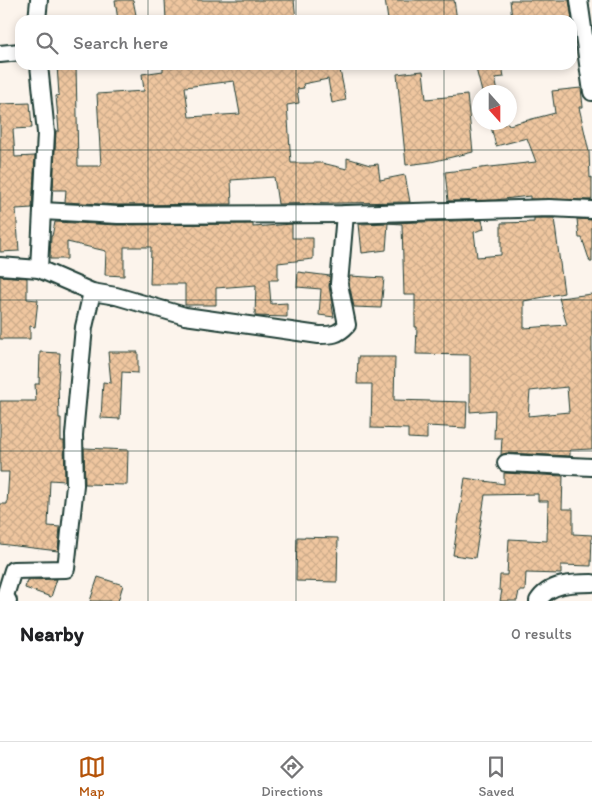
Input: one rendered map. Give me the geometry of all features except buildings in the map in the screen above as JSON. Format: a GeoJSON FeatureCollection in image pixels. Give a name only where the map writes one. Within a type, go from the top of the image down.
{"type":"FeatureCollection","features":[{"type":"Feature","properties":{"kind":"street"},"geometry":{"type":"LineString","coordinates":[[38,15],[39,0]]}},
{"type":"Feature","properties":{"kind":"street"},"geometry":{"type":"LineString","coordinates":[[579,0],[592,92]]}},
{"type":"Feature","properties":{"kind":"street"},"geometry":{"type":"LineString","coordinates":[[0,54],[15,52]]}},
{"type":"Feature","properties":{"kind":"street"},"geometry":{"type":"LineString","coordinates":[[39,269],[46,133],[40,70]]}},
{"type":"Feature","properties":{"kind":"street"},"geometry":{"type":"LineString","coordinates":[[42,211],[118,215],[345,214],[549,208],[592,210]]}},
{"type":"Feature","properties":{"kind":"street"},"geometry":{"type":"LineString","coordinates":[[0,266],[39,269],[92,292],[116,296],[185,316],[334,335],[341,332],[347,325],[339,284],[345,214]]}},
{"type":"Feature","properties":{"kind":"street"},"geometry":{"type":"LineString","coordinates":[[8,601],[5,596],[13,570],[66,569],[75,485],[74,435],[84,327],[92,292]]}},
{"type":"Feature","properties":{"kind":"street"},"geometry":{"type":"LineString","coordinates":[[506,462],[592,467]]}},
{"type":"Feature","properties":{"kind":"street"},"geometry":{"type":"LineString","coordinates":[[538,601],[541,596],[557,585],[592,583]]}}]}
